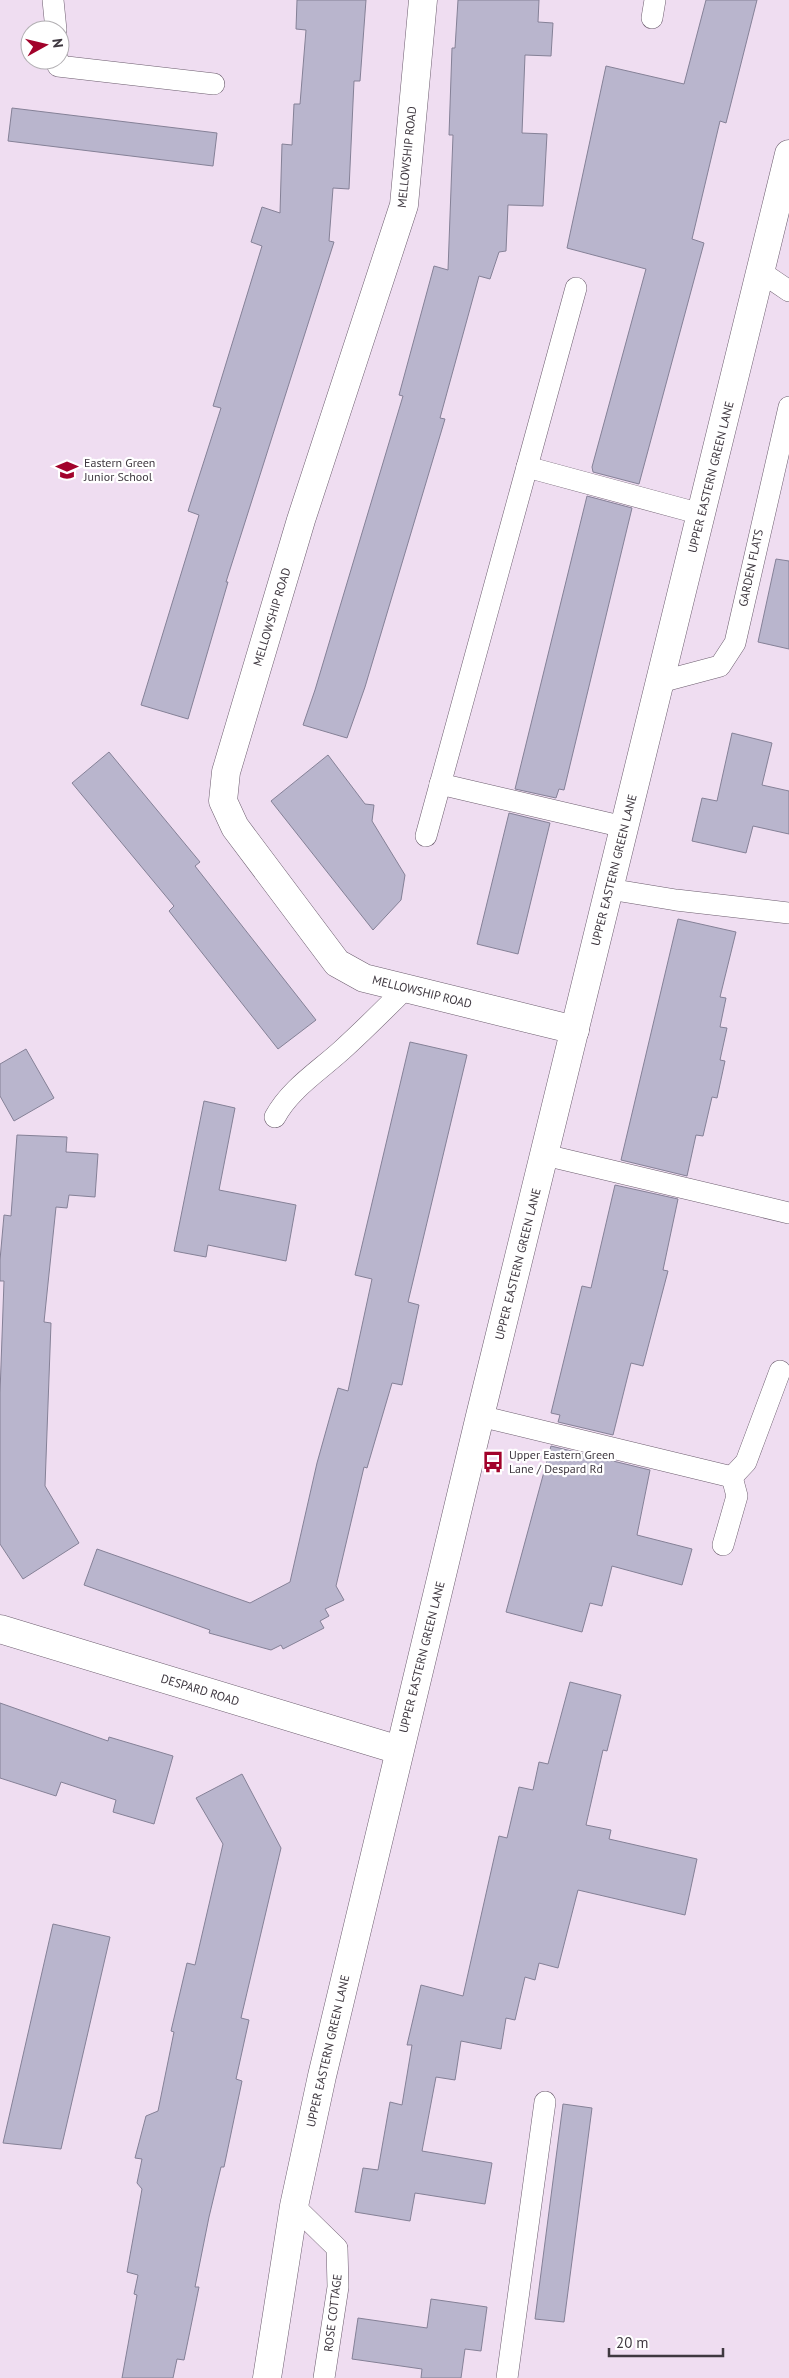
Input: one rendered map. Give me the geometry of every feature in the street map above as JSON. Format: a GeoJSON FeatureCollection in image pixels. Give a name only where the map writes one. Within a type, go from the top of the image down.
{"type":"FeatureCollection","features":[{"type":"Feature","properties":{"kind":"street","name":"MELLOWSHIP ROAD"},"geometry":{"type":"LineString","coordinates":[[423,0],[404,206],[298,529],[226,772],[223,801],[235,827],[337,963],[364,978],[575,1030]]}},
{"type":"Feature","properties":{"kind":"street","name":"UPPER EASTERN GREEN LANE"},"geometry":{"type":"LineString","coordinates":[[267,2378],[294,2206],[322,2076],[480,1416],[789,154]]}},
{"type":"Feature","properties":{"kind":"street","name":"DESPARD ROAD"},"geometry":{"type":"LineString","coordinates":[[0,1629],[399,1750]]}},
{"type":"Feature","properties":{"kind":"lane"},"geometry":{"type":"LineString","coordinates":[[54,0],[55,20]]}},
{"type":"Feature","properties":{"kind":"lane"},"geometry":{"type":"LineString","coordinates":[[70,67],[214,84]]}},
{"type":"Feature","properties":{"kind":"lane"},"geometry":{"type":"LineString","coordinates":[[761,272],[789,291]]}},
{"type":"Feature","properties":{"kind":"lane"},"geometry":{"type":"LineString","coordinates":[[426,836],[576,288]]}},
{"type":"Feature","properties":{"kind":"lane","name":"GARDEN FLATS"},"geometry":{"type":"LineString","coordinates":[[660,682],[720,666],[735,643],[789,407]]}},
{"type":"Feature","properties":{"kind":"lane"},"geometry":{"type":"LineString","coordinates":[[527,467],[701,514]]}},
{"type":"Feature","properties":{"kind":"lane"},"geometry":{"type":"LineString","coordinates":[[440,784],[624,827]]}},
{"type":"Feature","properties":{"kind":"lane"},"geometry":{"type":"LineString","coordinates":[[609,889],[676,900],[789,913]]}},
{"type":"Feature","properties":{"kind":"lane"},"geometry":{"type":"LineString","coordinates":[[274,1117],[281,1106],[303,1083],[342,1050],[406,988]]}},
{"type":"Feature","properties":{"kind":"lane"},"geometry":{"type":"LineString","coordinates":[[544,1155],[789,1213]]}},
{"type":"Feature","properties":{"kind":"lane"},"geometry":{"type":"LineString","coordinates":[[732,1477],[746,1462],[780,1371]]}},
{"type":"Feature","properties":{"kind":"lane"},"geometry":{"type":"LineString","coordinates":[[480,1416],[732,1477]]}},
{"type":"Feature","properties":{"kind":"lane"},"geometry":{"type":"LineString","coordinates":[[724,1545],[737,1496],[732,1477]]}},
{"type":"Feature","properties":{"kind":"lane"},"geometry":{"type":"LineString","coordinates":[[507,2378],[545,2102]]}},
{"type":"Feature","properties":{"kind":"lane","name":"ROSE COTTAGE"},"geometry":{"type":"LineString","coordinates":[[294,2206],[338,2248],[338,2287],[324,2378]]}},
{"type":"Feature","properties":{"kind":"building"},"geometry":{"type":"Polygon","coordinates":[[[297,0],[366,0],[360,81],[354,81],[349,189],[333,188],[329,241],[334,242],[226,582],[228,582],[188,719],[141,705],[199,515],[188,511],[221,408],[213,406],[262,246],[251,242],[262,207],[280,213],[282,144],[292,145],[294,104],[300,104],[306,30],[296,29],[297,0]]]}},
{"type":"Feature","properties":{"kind":"building"},"geometry":{"type":"Polygon","coordinates":[[[458,0],[539,0],[538,22],[553,23],[551,56],[525,55],[522,133],[547,134],[543,206],[508,205],[506,251],[499,252],[490,279],[479,276],[440,418],[445,419],[365,687],[347,738],[303,725],[403,396],[399,395],[434,266],[448,270],[453,135],[449,135],[452,48],[455,48],[458,0]]]}},
{"type":"Feature","properties":{"kind":"building"},"geometry":{"type":"Polygon","coordinates":[[[706,0],[757,0],[726,123],[720,121],[692,239],[704,243],[639,484],[593,472],[592,467],[646,269],[567,248],[606,66],[684,84],[706,0]]]}},
{"type":"Feature","properties":{"kind":"building"},"geometry":{"type":"Polygon","coordinates":[[[12,108],[217,133],[213,166],[8,141],[12,108]]]}},
{"type":"Feature","properties":{"kind":"building"},"geometry":{"type":"Polygon","coordinates":[[[587,496],[632,508],[564,790],[559,789],[556,798],[515,789],[587,496]]]}},
{"type":"Feature","properties":{"kind":"building"},"geometry":{"type":"Polygon","coordinates":[[[776,559],[789,561],[789,649],[758,642],[776,559]]]}},
{"type":"Feature","properties":{"kind":"building"},"geometry":{"type":"Polygon","coordinates":[[[732,733],[772,743],[762,785],[789,791],[789,834],[753,826],[746,853],[692,841],[702,798],[717,801],[732,733]]]}},
{"type":"Feature","properties":{"kind":"building"},"geometry":{"type":"Polygon","coordinates":[[[109,752],[200,862],[195,866],[316,1020],[278,1049],[169,911],[174,906],[72,783],[109,752]]]}},
{"type":"Feature","properties":{"kind":"building"},"geometry":{"type":"Polygon","coordinates":[[[328,755],[365,804],[374,805],[372,821],[405,875],[401,900],[373,930],[271,801],[328,755]]]}},
{"type":"Feature","properties":{"kind":"building"},"geometry":{"type":"Polygon","coordinates":[[[509,813],[550,823],[518,954],[477,944],[509,813]]]}},
{"type":"Feature","properties":{"kind":"building"},"geometry":{"type":"Polygon","coordinates":[[[678,919],[736,932],[720,997],[726,998],[720,1027],[727,1028],[720,1060],[725,1061],[717,1098],[712,1097],[703,1136],[696,1135],[687,1176],[621,1160],[678,919]]]}},
{"type":"Feature","properties":{"kind":"building"},"geometry":{"type":"Polygon","coordinates":[[[410,1042],[467,1055],[408,1302],[419,1305],[402,1385],[392,1383],[367,1468],[364,1467],[336,1586],[344,1600],[325,1609],[329,1616],[320,1621],[324,1628],[283,1649],[281,1645],[271,1650],[209,1633],[210,1630],[84,1585],[97,1549],[250,1603],[290,1582],[317,1463],[338,1388],[348,1391],[372,1279],[355,1275],[410,1042]]]}},
{"type":"Feature","properties":{"kind":"building"},"geometry":{"type":"Polygon","coordinates":[[[26,1049],[54,1098],[14,1121],[0,1096],[0,1064],[26,1049]]]}},
{"type":"Feature","properties":{"kind":"building"},"geometry":{"type":"Polygon","coordinates":[[[204,1101],[235,1108],[219,1190],[296,1205],[286,1261],[208,1245],[206,1257],[174,1251],[204,1101]]]}},
{"type":"Feature","properties":{"kind":"building"},"geometry":{"type":"Polygon","coordinates":[[[17,1135],[67,1137],[66,1152],[98,1154],[95,1197],[69,1195],[67,1208],[56,1207],[44,1322],[51,1323],[45,1486],[79,1543],[23,1579],[0,1544],[0,1393],[4,1281],[0,1281],[0,1260],[4,1215],[11,1216],[17,1135]]]}},
{"type":"Feature","properties":{"kind":"building"},"geometry":{"type":"Polygon","coordinates":[[[615,1185],[678,1199],[663,1270],[668,1271],[643,1366],[631,1363],[613,1435],[558,1422],[560,1415],[551,1413],[582,1286],[591,1288],[615,1185]]]}},
{"type":"Feature","properties":{"kind":"building"},"geometry":{"type":"Polygon","coordinates":[[[551,1446],[650,1470],[637,1535],[692,1549],[682,1585],[612,1566],[602,1606],[590,1603],[582,1632],[506,1612],[551,1446]]]}},
{"type":"Feature","properties":{"kind":"building"},"geometry":{"type":"Polygon","coordinates":[[[570,1682],[621,1695],[607,1751],[603,1750],[586,1825],[611,1830],[609,1839],[697,1859],[685,1915],[578,1890],[558,1968],[539,1963],[535,1980],[525,1977],[515,2020],[506,2018],[501,2049],[461,2041],[455,2080],[436,2077],[422,2151],[492,2163],[485,2204],[415,2193],[410,2221],[355,2212],[363,2168],[378,2170],[390,2102],[402,2105],[412,2045],[407,2045],[421,1985],[463,1996],[499,1836],[507,1838],[519,1787],[533,1790],[539,1762],[548,1764],[570,1682]]]}},
{"type":"Feature","properties":{"kind":"building"},"geometry":{"type":"Polygon","coordinates":[[[0,1703],[108,1741],[109,1737],[173,1756],[154,1824],[113,1812],[116,1800],[61,1782],[56,1796],[0,1778],[0,1703]]]}},
{"type":"Feature","properties":{"kind":"building"},"geometry":{"type":"Polygon","coordinates":[[[242,1774],[281,1848],[241,2018],[249,2020],[236,2079],[242,2081],[224,2167],[221,2167],[209,2217],[195,2287],[199,2287],[184,2360],[177,2359],[173,2378],[122,2378],[137,2295],[134,2294],[138,2275],[127,2272],[142,2189],[137,2183],[142,2159],[135,2158],[146,2116],[158,2111],[174,2032],[171,2031],[187,1963],[195,1965],[223,1844],[196,1798],[242,1774]]]}},
{"type":"Feature","properties":{"kind":"building"},"geometry":{"type":"Polygon","coordinates":[[[53,1924],[110,1937],[61,2149],[3,2143],[53,1924]]]}},
{"type":"Feature","properties":{"kind":"building"},"geometry":{"type":"Polygon","coordinates":[[[563,2104],[592,2108],[564,2322],[535,2319],[563,2104]]]}},
{"type":"Feature","properties":{"kind":"building"},"geometry":{"type":"Polygon","coordinates":[[[431,2299],[487,2307],[481,2351],[465,2349],[461,2378],[421,2378],[422,2369],[352,2359],[358,2318],[427,2328],[431,2299]]]}},
{"type":"Feature","properties":{"kind":"place","name":"Eastern Green Junior School"},"geometry":{"type":"Point","coordinates":[67,470]}},
{"type":"Feature","properties":{"kind":"place","name":"Upper Eastern Green Lane / Despard Rd"},"geometry":{"type":"Point","coordinates":[493,1462]}}]}
